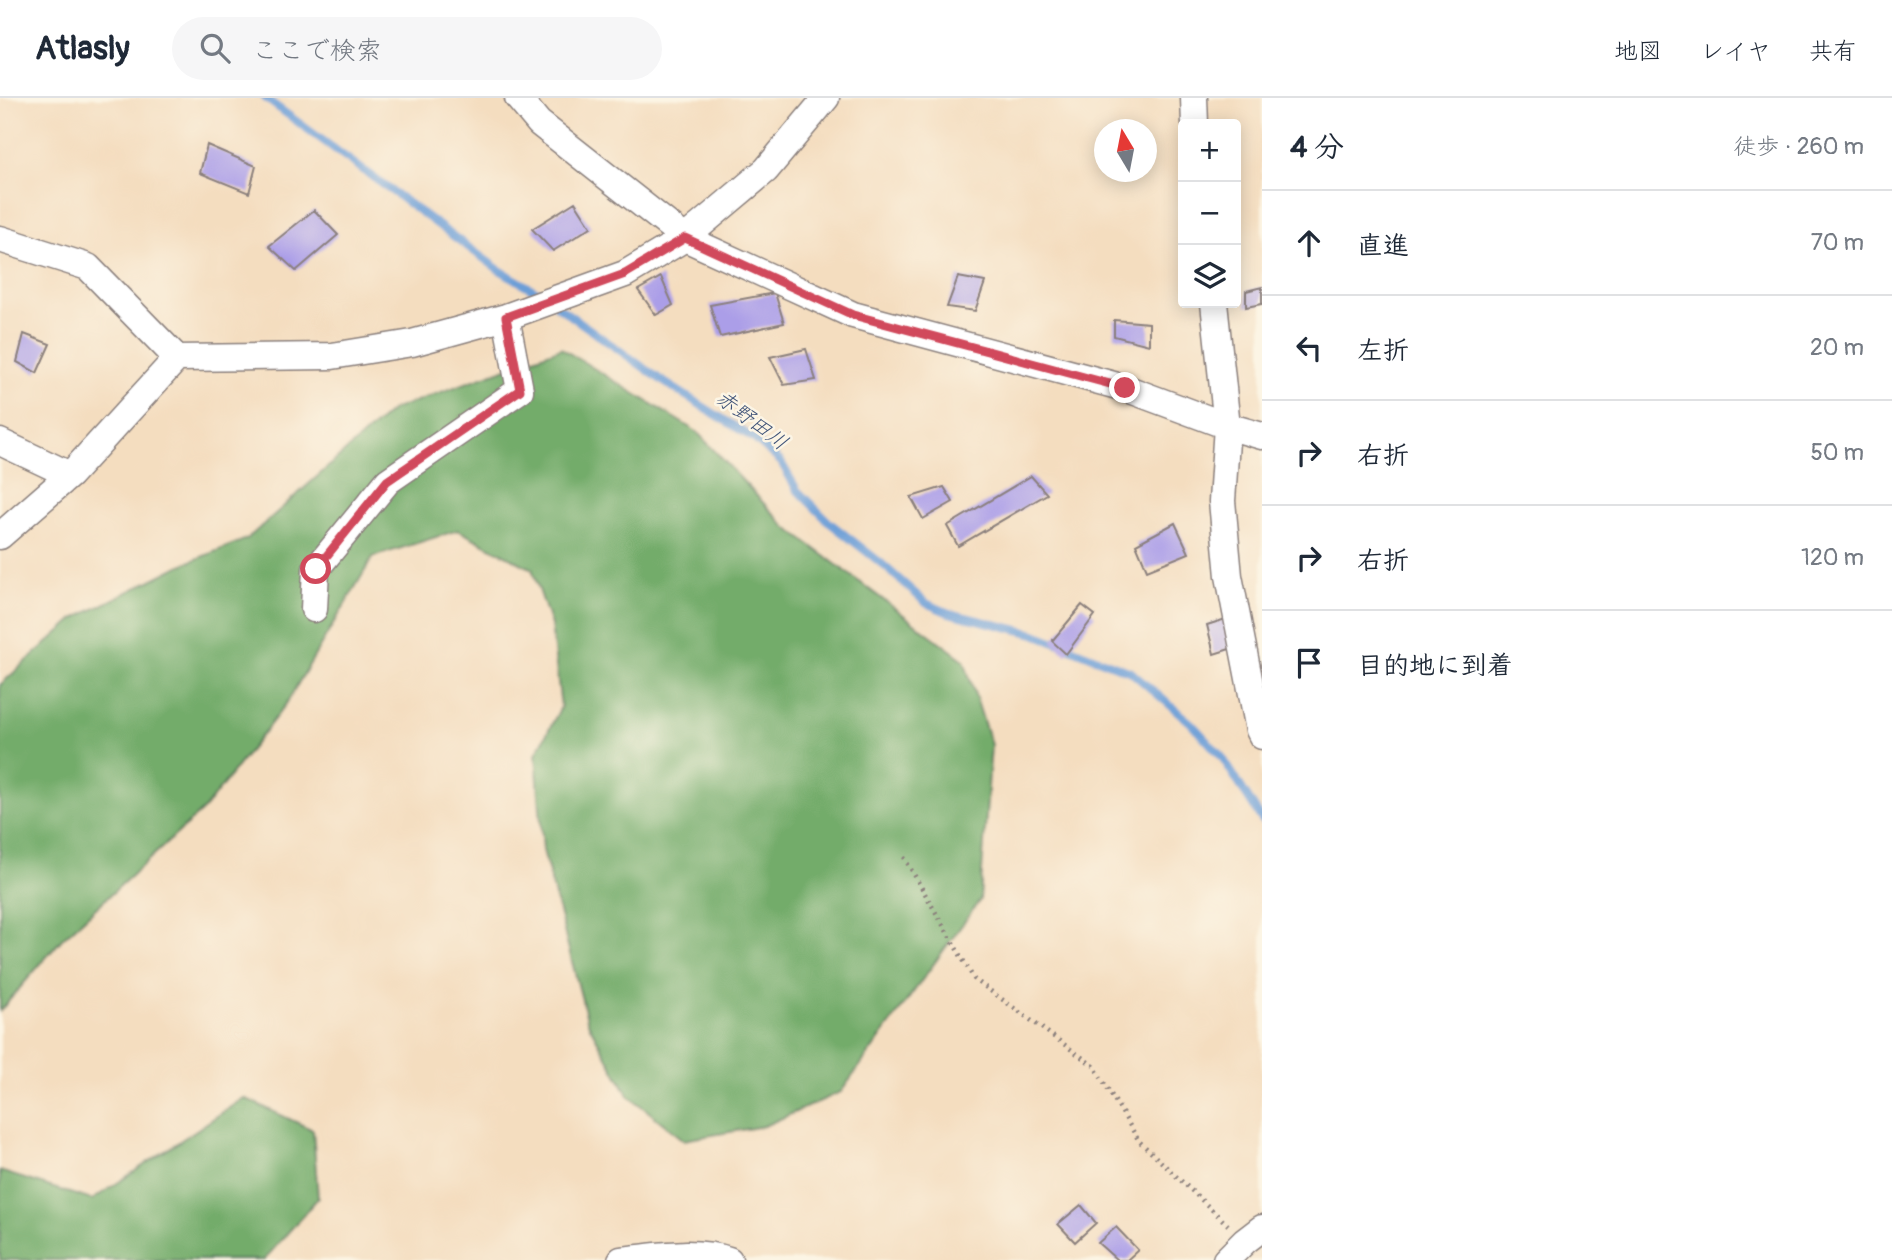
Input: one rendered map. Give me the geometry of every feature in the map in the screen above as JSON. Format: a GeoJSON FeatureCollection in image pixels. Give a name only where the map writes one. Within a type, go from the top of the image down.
{"type":"FeatureCollection","features":[{"type":"Feature","properties":{"kind":"street"},"geometry":{"type":"LineString","coordinates":[[518,98],[539,123],[685,238],[853,315],[1125,388],[1227,426],[1262,436]]}},
{"type":"Feature","properties":{"kind":"street"},"geometry":{"type":"LineString","coordinates":[[0,239],[88,267],[177,358],[332,356],[412,343],[506,317],[625,274],[685,238],[766,170],[827,98]]}},
{"type":"Feature","properties":{"kind":"street"},"geometry":{"type":"LineString","coordinates":[[1194,98],[1195,119]]}},
{"type":"Feature","properties":{"kind":"street"},"geometry":{"type":"LineString","coordinates":[[1215,308],[1227,426],[1222,501],[1229,576],[1262,736]]}},
{"type":"Feature","properties":{"kind":"street"},"geometry":{"type":"LineString","coordinates":[[314,609],[316,569],[387,481],[520,390],[506,317]]}},
{"type":"Feature","properties":{"kind":"street"},"geometry":{"type":"LineString","coordinates":[[0,536],[70,475],[177,358]]}},
{"type":"Feature","properties":{"kind":"street"},"geometry":{"type":"LineString","coordinates":[[0,442],[70,475]]}},
{"type":"Feature","properties":{"kind":"street"},"geometry":{"type":"LineString","coordinates":[[1226,1260],[1253,1234]]}},
{"type":"Feature","properties":{"kind":"street"},"geometry":{"type":"LineString","coordinates":[[621,1260],[681,1254],[729,1260]]}},
{"type":"Feature","properties":{"kind":"path"},"geometry":{"type":"LineString","coordinates":[[904,857],[974,979],[1094,1066],[1139,1141],[1253,1234]]}},
{"type":"Feature","properties":{"kind":"green space"},"geometry":{"type":"Polygon","coordinates":[[[561,348],[697,432],[786,527],[964,660],[991,745],[980,900],[841,1092],[764,1126],[684,1140],[629,1096],[588,1023],[543,850],[536,754],[561,707],[551,625],[532,569],[458,530],[373,557],[286,704],[205,808],[62,939],[0,1011],[0,685],[74,619],[179,566],[247,539],[392,410],[561,348]]]}},
{"type":"Feature","properties":{"kind":"green space"},"geometry":{"type":"Polygon","coordinates":[[[244,1098],[313,1130],[318,1198],[264,1260],[0,1260],[0,1171],[92,1200],[244,1098]]]}},
{"type":"Feature","properties":{"kind":"building"},"geometry":{"type":"Polygon","coordinates":[[[207,145],[256,166],[249,193],[200,173],[207,145]]]}},
{"type":"Feature","properties":{"kind":"building"},"geometry":{"type":"Polygon","coordinates":[[[575,202],[591,227],[553,251],[532,229],[575,202]]]}},
{"type":"Feature","properties":{"kind":"building"},"geometry":{"type":"Polygon","coordinates":[[[314,210],[338,235],[296,271],[269,246],[314,210]]]}},
{"type":"Feature","properties":{"kind":"building"},"geometry":{"type":"Polygon","coordinates":[[[661,277],[673,305],[656,315],[638,290],[661,277]]]}},
{"type":"Feature","properties":{"kind":"building"},"geometry":{"type":"Polygon","coordinates":[[[958,277],[985,282],[975,311],[947,307],[958,277]]]}},
{"type":"Feature","properties":{"kind":"building"},"geometry":{"type":"Polygon","coordinates":[[[1262,287],[1262,304],[1246,307],[1246,291],[1262,287]]]}},
{"type":"Feature","properties":{"kind":"building"},"geometry":{"type":"Polygon","coordinates":[[[775,293],[784,323],[720,337],[710,305],[775,293]]]}},
{"type":"Feature","properties":{"kind":"building"},"geometry":{"type":"Polygon","coordinates":[[[1114,320],[1149,323],[1149,345],[1114,336],[1114,320]]]}},
{"type":"Feature","properties":{"kind":"building"},"geometry":{"type":"Polygon","coordinates":[[[24,334],[50,344],[37,373],[17,362],[24,334]]]}},
{"type":"Feature","properties":{"kind":"building"},"geometry":{"type":"Polygon","coordinates":[[[806,349],[816,380],[784,385],[770,357],[806,349]]]}},
{"type":"Feature","properties":{"kind":"building"},"geometry":{"type":"Polygon","coordinates":[[[1031,476],[1047,494],[958,546],[947,526],[1031,476]]]}},
{"type":"Feature","properties":{"kind":"building"},"geometry":{"type":"Polygon","coordinates":[[[944,487],[953,502],[923,519],[911,497],[944,487]]]}},
{"type":"Feature","properties":{"kind":"building"},"geometry":{"type":"Polygon","coordinates":[[[1175,523],[1189,553],[1147,570],[1136,544],[1175,523]]]}},
{"type":"Feature","properties":{"kind":"building"},"geometry":{"type":"Polygon","coordinates":[[[1082,605],[1095,615],[1066,654],[1052,641],[1082,605]]]}},
{"type":"Feature","properties":{"kind":"building"},"geometry":{"type":"Polygon","coordinates":[[[1229,618],[1236,647],[1214,654],[1207,625],[1229,618]]]}},
{"type":"Feature","properties":{"kind":"building"},"geometry":{"type":"Polygon","coordinates":[[[1081,1205],[1096,1223],[1075,1242],[1058,1224],[1081,1205]]]}},
{"type":"Feature","properties":{"kind":"building"},"geometry":{"type":"Polygon","coordinates":[[[1116,1227],[1138,1250],[1127,1260],[1117,1260],[1098,1243],[1116,1227]]]}},
{"type":"Feature","properties":{"kind":"waterway","name":"赤野田川"},"geometry":{"type":"LineString","coordinates":[[265,98],[498,269],[544,296]]}},
{"type":"Feature","properties":{"kind":"waterway","name":"赤野田川"},"geometry":{"type":"LineString","coordinates":[[557,306],[664,382],[753,438],[781,462],[797,490],[830,523],[926,603],[949,613],[1035,634],[1131,672],[1191,723],[1222,757],[1262,820]]}},
{"type":"Feature","properties":{"kind":"route"},"geometry":{"type":"LineString","coordinates":[[316,569],[387,481],[520,390],[506,317],[625,274],[685,238],[853,315],[1125,388]]}}]}
